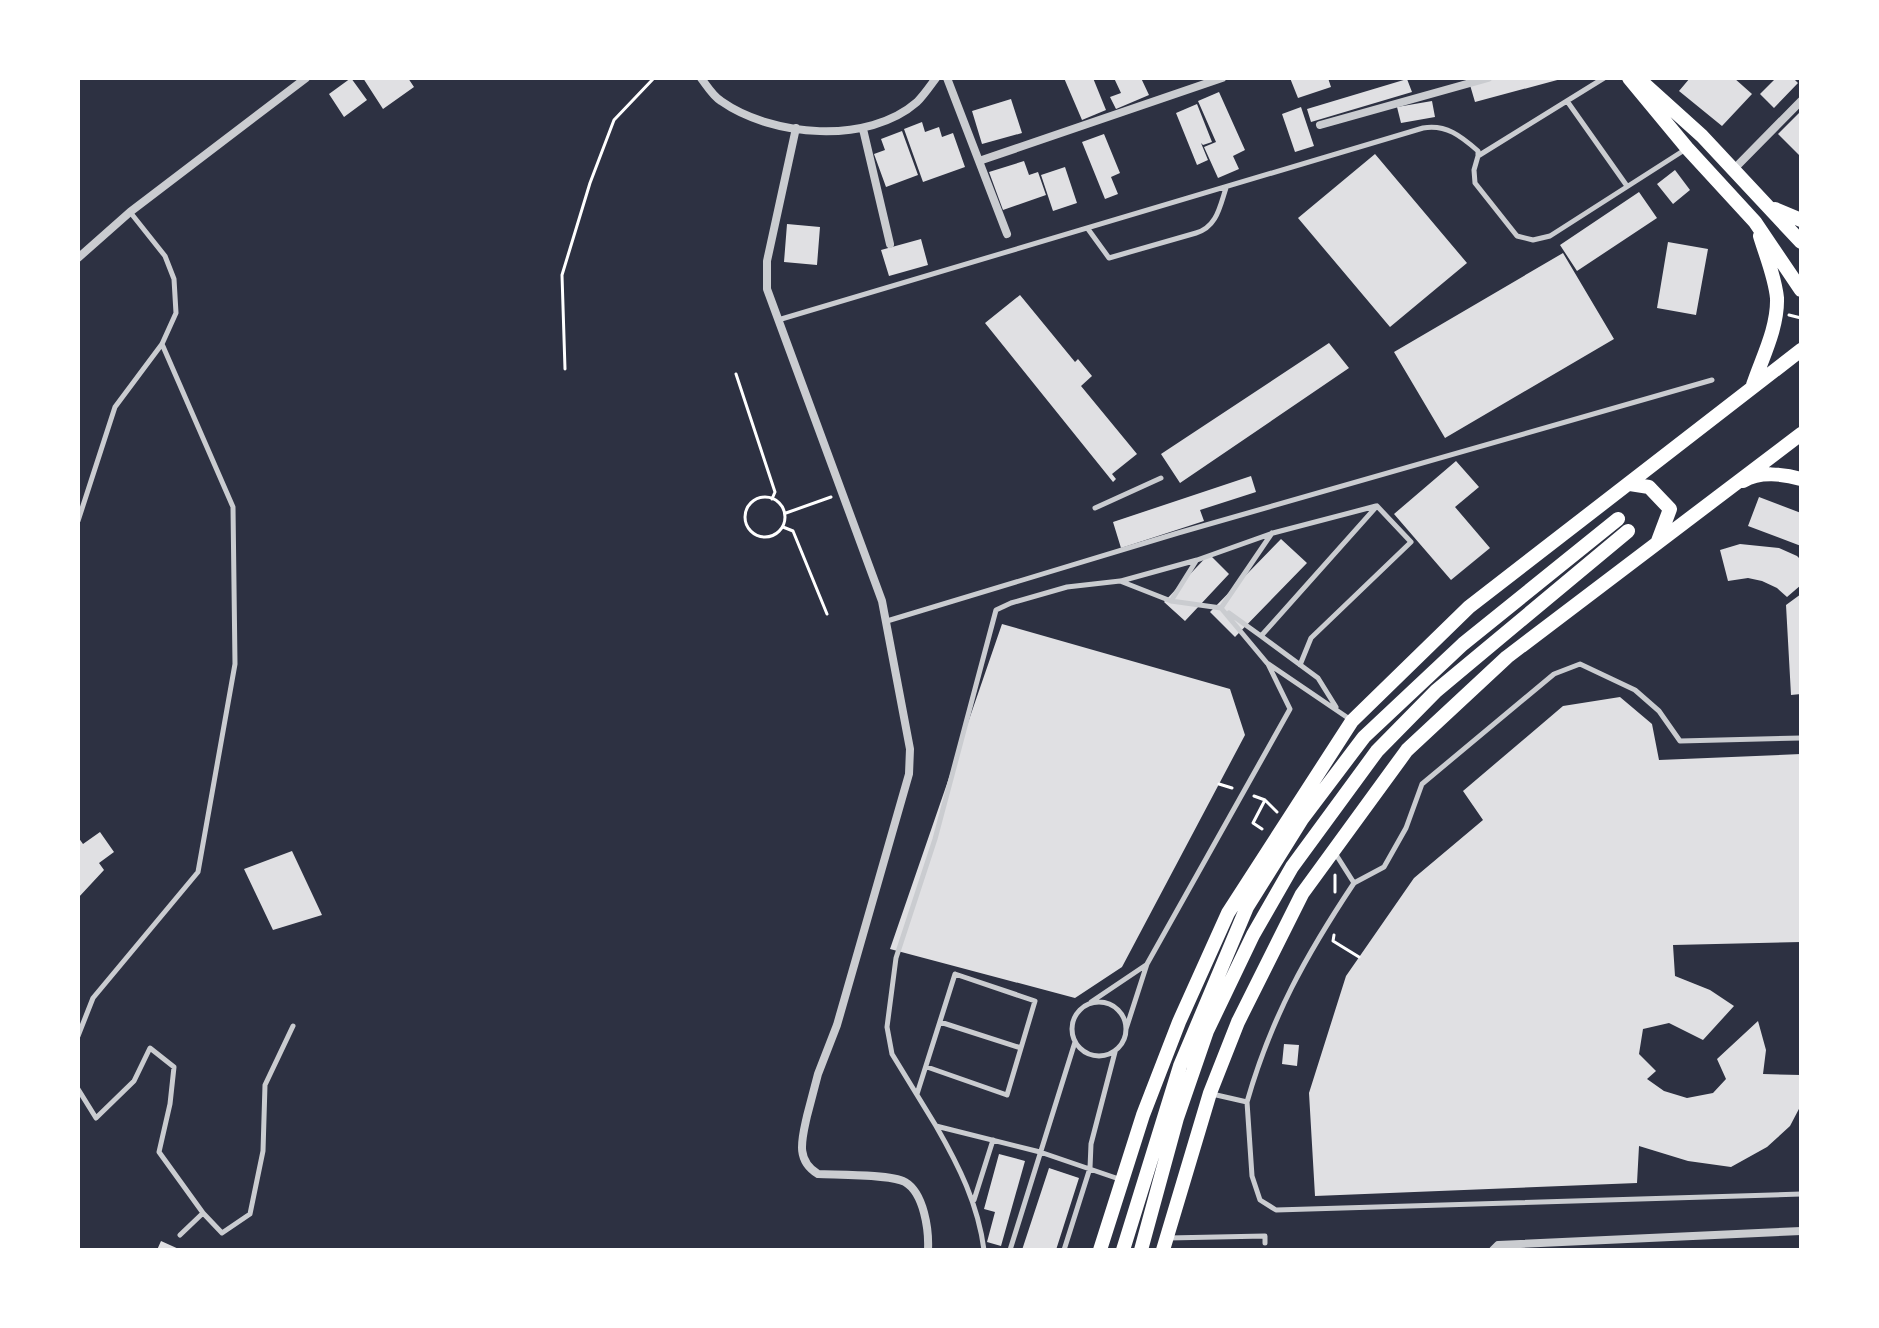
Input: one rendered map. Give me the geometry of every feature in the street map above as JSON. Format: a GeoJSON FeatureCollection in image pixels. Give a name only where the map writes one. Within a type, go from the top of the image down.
{"type":"FeatureCollection","features":[{"type":"Feature","properties":{"kind":"main road"},"geometry":{"type":"LineString","coordinates":[[1629,78],[1687,148],[1755,222],[1801,290]]}},
{"type":"Feature","properties":{"kind":"main road"},"geometry":{"type":"LineString","coordinates":[[1637,78],[1702,136],[1801,242]]}},
{"type":"Feature","properties":{"kind":"main road"},"geometry":{"type":"LineString","coordinates":[[1771,207],[1801,220]]}},
{"type":"Feature","properties":{"kind":"main road"},"geometry":{"type":"LineString","coordinates":[[1753,386],[1774,323],[1777,300],[1774,280],[1755,222]]}},
{"type":"Feature","properties":{"kind":"main road"},"geometry":{"type":"LineString","coordinates":[[1100,1250],[1121,1180],[1179,1022],[1228,913],[1352,721],[1469,607],[1801,350]]}},
{"type":"Feature","properties":{"kind":"main road"},"geometry":{"type":"LineString","coordinates":[[1165,1244],[1210,1093],[1238,1022],[1302,894],[1407,750],[1507,657],[1801,434]]}},
{"type":"Feature","properties":{"kind":"main road"},"geometry":{"type":"LineString","coordinates":[[1695,513],[1750,477],[1785,474],[1801,479]]}},
{"type":"Feature","properties":{"kind":"main road"},"geometry":{"type":"LineString","coordinates":[[1630,484],[1649,487],[1670,509],[1657,542]]}},
{"type":"Feature","properties":{"kind":"main road"},"geometry":{"type":"LineString","coordinates":[[1123,1250],[1180,1066],[1247,907],[1302,819],[1364,737],[1463,644],[1618,519]]}},
{"type":"Feature","properties":{"kind":"main road"},"geometry":{"type":"LineString","coordinates":[[1141,1250],[1177,1118],[1207,1031],[1253,935],[1292,867],[1377,751],[1436,691],[1628,531]]}},
{"type":"Feature","properties":{"kind":"street"},"geometry":{"type":"LineString","coordinates":[[78,258],[130,212],[306,78]]}},
{"type":"Feature","properties":{"kind":"street"},"geometry":{"type":"LineString","coordinates":[[701,78],[719,100],[774,127],[863,129],[917,102],[936,78]]}},
{"type":"Feature","properties":{"kind":"street"},"geometry":{"type":"LineString","coordinates":[[947,78],[1007,234]]}},
{"type":"Feature","properties":{"kind":"street"},"geometry":{"type":"LineString","coordinates":[[979,161],[1222,78]]}},
{"type":"Feature","properties":{"kind":"street"},"geometry":{"type":"LineString","coordinates":[[1320,125],[1488,78]]}},
{"type":"Feature","properties":{"kind":"street"},"geometry":{"type":"LineString","coordinates":[[1734,169],[1801,101]]}},
{"type":"Feature","properties":{"kind":"street"},"geometry":{"type":"LineString","coordinates":[[796,128],[767,261],[767,289],[887,621],[910,749],[909,774],[837,1025],[818,1074],[801,1146],[802,1159],[808,1168],[818,1174],[892,1178],[906,1182],[920,1200],[929,1237],[928,1250]]}},
{"type":"Feature","properties":{"kind":"street"},"geometry":{"type":"LineString","coordinates":[[863,129],[890,244]]}},
{"type":"Feature","properties":{"kind":"street"},"geometry":{"type":"LineString","coordinates":[[1493,1250],[1498,1245],[1801,1231]]}},
{"type":"Feature","properties":{"kind":"lane"},"geometry":{"type":"LineString","coordinates":[[1478,156],[1604,78]]}},
{"type":"Feature","properties":{"kind":"lane"},"geometry":{"type":"LineString","coordinates":[[1567,101],[1627,186]]}},
{"type":"Feature","properties":{"kind":"lane"},"geometry":{"type":"LineString","coordinates":[[778,320],[1427,127],[1454,132],[1475,148],[1478,156],[1474,170],[1475,183],[1517,236],[1525,239],[1550,236],[1687,148]]}},
{"type":"Feature","properties":{"kind":"lane"},"geometry":{"type":"LineString","coordinates":[[1088,229],[1109,258],[1205,231],[1212,223],[1226,187]]}},
{"type":"Feature","properties":{"kind":"lane"},"geometry":{"type":"LineString","coordinates":[[78,521],[115,407],[162,344],[176,313],[174,279],[165,256],[130,212]]}},
{"type":"Feature","properties":{"kind":"lane"},"geometry":{"type":"LineString","coordinates":[[78,1036],[93,998],[198,872],[235,664],[233,507],[162,344]]}},
{"type":"Feature","properties":{"kind":"lane"},"geometry":{"type":"LineString","coordinates":[[887,621],[1178,533],[1712,380]]}},
{"type":"Feature","properties":{"kind":"lane"},"geometry":{"type":"LineString","coordinates":[[1095,508],[1161,478]]}},
{"type":"Feature","properties":{"kind":"lane"},"geometry":{"type":"LineString","coordinates":[[984,1250],[974,1203],[957,1164],[892,1054],[887,1027],[896,958],[935,839],[996,610],[1067,587],[1120,581],[1197,560],[1273,533],[1377,506]]}},
{"type":"Feature","properties":{"kind":"lane"},"geometry":{"type":"LineString","coordinates":[[1261,636],[1377,506]]}},
{"type":"Feature","properties":{"kind":"lane"},"geometry":{"type":"LineString","coordinates":[[1300,665],[1311,638],[1411,542],[1377,506]]}},
{"type":"Feature","properties":{"kind":"lane"},"geometry":{"type":"LineString","coordinates":[[1221,608],[1273,533]]}},
{"type":"Feature","properties":{"kind":"lane"},"geometry":{"type":"LineString","coordinates":[[1171,601],[1197,560]]}},
{"type":"Feature","properties":{"kind":"lane"},"geometry":{"type":"LineString","coordinates":[[1120,581],[1171,601],[1221,608],[1318,678],[1339,711]]}},
{"type":"Feature","properties":{"kind":"lane"},"geometry":{"type":"LineString","coordinates":[[1064,1250],[1090,1168],[1091,1144],[1115,1052],[1125,1038],[1147,964],[1290,709],[1267,663],[1221,608]]}},
{"type":"Feature","properties":{"kind":"lane"},"geometry":{"type":"LineString","coordinates":[[1267,663],[1352,721]]}},
{"type":"Feature","properties":{"kind":"lane"},"geometry":{"type":"LineString","coordinates":[[1801,738],[1680,741],[1659,711],[1635,690],[1580,664],[1554,674],[1422,784],[1406,828],[1384,867],[1354,883],[1287,992],[1247,1102],[1252,1176],[1260,1200],[1276,1210],[1801,1194]]}},
{"type":"Feature","properties":{"kind":"lane"},"geometry":{"type":"LineString","coordinates":[[1333,848],[1354,883]]}},
{"type":"Feature","properties":{"kind":"lane"},"geometry":{"type":"LineString","coordinates":[[1115,1052],[1097,1057],[1088,1054],[1075,1042],[1072,1034],[1075,1016],[1147,964]]}},
{"type":"Feature","properties":{"kind":"lane"},"geometry":{"type":"LineString","coordinates":[[916,1095],[955,974],[1035,1001],[1007,1095],[927,1067]]}},
{"type":"Feature","properties":{"kind":"lane"},"geometry":{"type":"LineString","coordinates":[[1088,1004],[1097,1002],[1114,1006],[1125,1020],[1126,1029]]}},
{"type":"Feature","properties":{"kind":"lane"},"geometry":{"type":"LineString","coordinates":[[940,1022],[1021,1048]]}},
{"type":"Feature","properties":{"kind":"lane"},"geometry":{"type":"LineString","coordinates":[[78,1089],[96,1118],[134,1081],[150,1048],[174,1067],[170,1104],[159,1152],[203,1213],[222,1233],[250,1214],[263,1151],[265,1085],[293,1026]]}},
{"type":"Feature","properties":{"kind":"lane"},"geometry":{"type":"LineString","coordinates":[[1010,1250],[1075,1042]]}},
{"type":"Feature","properties":{"kind":"lane"},"geometry":{"type":"LineString","coordinates":[[1210,1093],[1247,1102]]}},
{"type":"Feature","properties":{"kind":"lane"},"geometry":{"type":"LineString","coordinates":[[936,1126],[1040,1152],[1121,1180]]}},
{"type":"Feature","properties":{"kind":"lane"},"geometry":{"type":"LineString","coordinates":[[974,1203],[993,1140]]}},
{"type":"Feature","properties":{"kind":"lane"},"geometry":{"type":"LineString","coordinates":[[180,1235],[203,1213]]}},
{"type":"Feature","properties":{"kind":"lane"},"geometry":{"type":"LineString","coordinates":[[1165,1244],[1265,1236],[1265,1243]]}},
{"type":"Feature","properties":{"kind":"path"},"geometry":{"type":"LineString","coordinates":[[565,369],[562,275],[590,183],[614,120],[654,78]]}},
{"type":"Feature","properties":{"kind":"path"},"geometry":{"type":"LineString","coordinates":[[736,374],[775,492],[772,499]]}},
{"type":"Feature","properties":{"kind":"path"},"geometry":{"type":"LineString","coordinates":[[785,514],[842,493]]}},
{"type":"Feature","properties":{"kind":"path"},"geometry":{"type":"LineString","coordinates":[[772,499],[785,514],[783,527],[774,535],[762,537],[747,526],[746,513],[753,502],[772,499]]}},
{"type":"Feature","properties":{"kind":"path"},"geometry":{"type":"LineString","coordinates":[[783,527],[793,531],[827,614]]}},
{"type":"Feature","properties":{"kind":"path"},"geometry":{"type":"LineString","coordinates":[[1262,829],[1253,823],[1265,800]]}},
{"type":"Feature","properties":{"kind":"building"},"geometry":{"type":"Polygon","coordinates":[[[351,78],[367,100],[344,117],[329,94],[351,78]]]}},
{"type":"Feature","properties":{"kind":"building"},"geometry":{"type":"Polygon","coordinates":[[[363,78],[408,78],[414,87],[383,109],[363,78]]]}},
{"type":"Feature","properties":{"kind":"building"},"geometry":{"type":"Polygon","coordinates":[[[1064,78],[1093,78],[1106,110],[1082,120],[1064,78]]]}},
{"type":"Feature","properties":{"kind":"building"},"geometry":{"type":"Polygon","coordinates":[[[1114,78],[1141,78],[1149,95],[1116,109],[1110,97],[1121,93],[1114,78]]]}},
{"type":"Feature","properties":{"kind":"building"},"geometry":{"type":"Polygon","coordinates":[[[1290,78],[1328,78],[1331,87],[1298,98],[1290,78]]]}},
{"type":"Feature","properties":{"kind":"building"},"geometry":{"type":"Polygon","coordinates":[[[1498,78],[1561,79],[1475,102],[1470,85],[1498,78]]]}},
{"type":"Feature","properties":{"kind":"building"},"geometry":{"type":"Polygon","coordinates":[[[1690,78],[1734,78],[1752,94],[1722,126],[1679,91],[1690,78]]]}},
{"type":"Feature","properties":{"kind":"building"},"geometry":{"type":"Polygon","coordinates":[[[1776,78],[1793,78],[1798,83],[1774,108],[1760,94],[1776,78]]]}},
{"type":"Feature","properties":{"kind":"building"},"geometry":{"type":"Polygon","coordinates":[[[1407,79],[1412,92],[1311,122],[1307,109],[1407,79]]]}},
{"type":"Feature","properties":{"kind":"building"},"geometry":{"type":"Polygon","coordinates":[[[1219,92],[1245,150],[1233,156],[1239,169],[1218,178],[1204,147],[1216,142],[1198,101],[1219,92]]]}},
{"type":"Feature","properties":{"kind":"building"},"geometry":{"type":"Polygon","coordinates":[[[1011,99],[1022,133],[982,144],[972,111],[1011,99]]]}},
{"type":"Feature","properties":{"kind":"building"},"geometry":{"type":"Polygon","coordinates":[[[1432,101],[1435,117],[1401,123],[1397,107],[1432,101]]]}},
{"type":"Feature","properties":{"kind":"building"},"geometry":{"type":"Polygon","coordinates":[[[1197,104],[1212,142],[1201,143],[1208,160],[1197,165],[1176,113],[1197,104]]]}},
{"type":"Feature","properties":{"kind":"building"},"geometry":{"type":"Polygon","coordinates":[[[1301,107],[1314,146],[1295,152],[1282,114],[1301,107]]]}},
{"type":"Feature","properties":{"kind":"building"},"geometry":{"type":"Polygon","coordinates":[[[1801,111],[1801,157],[1778,134],[1801,111]]]}},
{"type":"Feature","properties":{"kind":"building"},"geometry":{"type":"Polygon","coordinates":[[[922,122],[925,132],[939,127],[942,137],[953,133],[965,167],[923,182],[904,129],[922,122]]]}},
{"type":"Feature","properties":{"kind":"building"},"geometry":{"type":"Polygon","coordinates":[[[902,131],[918,175],[886,187],[874,154],[885,150],[881,139],[902,131]]]}},
{"type":"Feature","properties":{"kind":"building"},"geometry":{"type":"Polygon","coordinates":[[[1104,134],[1120,173],[1111,177],[1118,194],[1105,199],[1082,142],[1104,134]]]}},
{"type":"Feature","properties":{"kind":"building"},"geometry":{"type":"Polygon","coordinates":[[[1375,154],[1467,263],[1390,327],[1298,218],[1375,154]]]}},
{"type":"Feature","properties":{"kind":"building"},"geometry":{"type":"Polygon","coordinates":[[[1024,161],[1029,175],[1038,172],[1046,195],[1003,210],[989,172],[1024,161]]]}},
{"type":"Feature","properties":{"kind":"building"},"geometry":{"type":"Polygon","coordinates":[[[1065,167],[1077,203],[1053,211],[1041,175],[1065,167]]]}},
{"type":"Feature","properties":{"kind":"building"},"geometry":{"type":"Polygon","coordinates":[[[1675,170],[1690,190],[1673,204],[1657,184],[1675,170]]]}},
{"type":"Feature","properties":{"kind":"building"},"geometry":{"type":"Polygon","coordinates":[[[1639,192],[1657,218],[1577,271],[1560,245],[1639,192]]]}},
{"type":"Feature","properties":{"kind":"building"},"geometry":{"type":"Polygon","coordinates":[[[787,224],[820,227],[817,265],[784,262],[787,224]]]}},
{"type":"Feature","properties":{"kind":"building"},"geometry":{"type":"Polygon","coordinates":[[[921,239],[928,265],[889,276],[881,250],[921,239]]]}},
{"type":"Feature","properties":{"kind":"building"},"geometry":{"type":"Polygon","coordinates":[[[1668,242],[1708,249],[1696,315],[1657,308],[1668,242]]]}},
{"type":"Feature","properties":{"kind":"building"},"geometry":{"type":"Polygon","coordinates":[[[1563,253],[1614,339],[1445,438],[1394,352],[1563,253]]]}},
{"type":"Feature","properties":{"kind":"building"},"geometry":{"type":"Polygon","coordinates":[[[1020,295],[1075,362],[1078,359],[1092,376],[1081,386],[1137,454],[1112,474],[1116,479],[1113,482],[985,323],[1020,295]]]}},
{"type":"Feature","properties":{"kind":"building"},"geometry":{"type":"Polygon","coordinates":[[[1329,343],[1349,368],[1180,483],[1161,454],[1329,343]]]}},
{"type":"Feature","properties":{"kind":"building"},"geometry":{"type":"Polygon","coordinates":[[[1456,461],[1479,487],[1455,507],[1490,548],[1451,580],[1394,514],[1456,461]]]}},
{"type":"Feature","properties":{"kind":"building"},"geometry":{"type":"Polygon","coordinates":[[[1251,476],[1256,492],[1200,510],[1204,521],[1121,548],[1113,522],[1251,476]]]}},
{"type":"Feature","properties":{"kind":"building"},"geometry":{"type":"Polygon","coordinates":[[[1759,497],[1801,513],[1801,546],[1748,526],[1759,497]]]}},
{"type":"Feature","properties":{"kind":"building"},"geometry":{"type":"Polygon","coordinates":[[[1281,539],[1307,563],[1235,637],[1210,612],[1281,539]]]}},
{"type":"Feature","properties":{"kind":"building"},"geometry":{"type":"Polygon","coordinates":[[[1740,544],[1779,548],[1797,556],[1801,560],[1801,585],[1787,597],[1762,581],[1748,578],[1728,581],[1720,550],[1740,544]]]}},
{"type":"Feature","properties":{"kind":"building"},"geometry":{"type":"Polygon","coordinates":[[[1209,554],[1229,574],[1185,621],[1164,602],[1209,554]]]}},
{"type":"Feature","properties":{"kind":"building"},"geometry":{"type":"Polygon","coordinates":[[[1801,594],[1801,694],[1791,695],[1786,605],[1801,594]]]}},
{"type":"Feature","properties":{"kind":"building"},"geometry":{"type":"Polygon","coordinates":[[[1002,624],[1230,689],[1245,735],[1122,967],[1075,998],[890,949],[1002,624]]]}},
{"type":"Feature","properties":{"kind":"building"},"geometry":{"type":"Polygon","coordinates":[[[1620,697],[1652,724],[1659,760],[1801,754],[1801,942],[1673,945],[1675,976],[1710,990],[1734,1006],[1703,1040],[1669,1023],[1643,1029],[1639,1054],[1656,1071],[1647,1079],[1664,1091],[1687,1098],[1713,1093],[1726,1079],[1717,1059],[1758,1021],[1766,1050],[1763,1074],[1801,1075],[1801,1105],[1790,1126],[1767,1147],[1731,1167],[1688,1161],[1639,1146],[1637,1183],[1315,1196],[1309,1093],[1346,976],[1414,878],[1483,820],[1463,791],[1563,706],[1620,697]]]}},
{"type":"Feature","properties":{"kind":"building"},"geometry":{"type":"Polygon","coordinates":[[[100,832],[114,852],[99,863],[104,870],[78,898],[78,837],[83,844],[100,832]]]}},
{"type":"Feature","properties":{"kind":"building"},"geometry":{"type":"Polygon","coordinates":[[[292,851],[322,915],[273,930],[244,869],[292,851]]]}},
{"type":"Feature","properties":{"kind":"building"},"geometry":{"type":"Polygon","coordinates":[[[1284,1044],[1299,1045],[1297,1066],[1282,1064],[1284,1044]]]}},
{"type":"Feature","properties":{"kind":"building"},"geometry":{"type":"Polygon","coordinates":[[[999,1154],[1025,1161],[1001,1246],[987,1242],[995,1212],[984,1209],[999,1154]]]}},
{"type":"Feature","properties":{"kind":"building"},"geometry":{"type":"Polygon","coordinates":[[[1049,1168],[1079,1178],[1056,1250],[1022,1250],[1049,1168]]]}},
{"type":"Feature","properties":{"kind":"building"},"geometry":{"type":"Polygon","coordinates":[[[161,1241],[181,1250],[157,1250],[161,1241]]]}}]}
